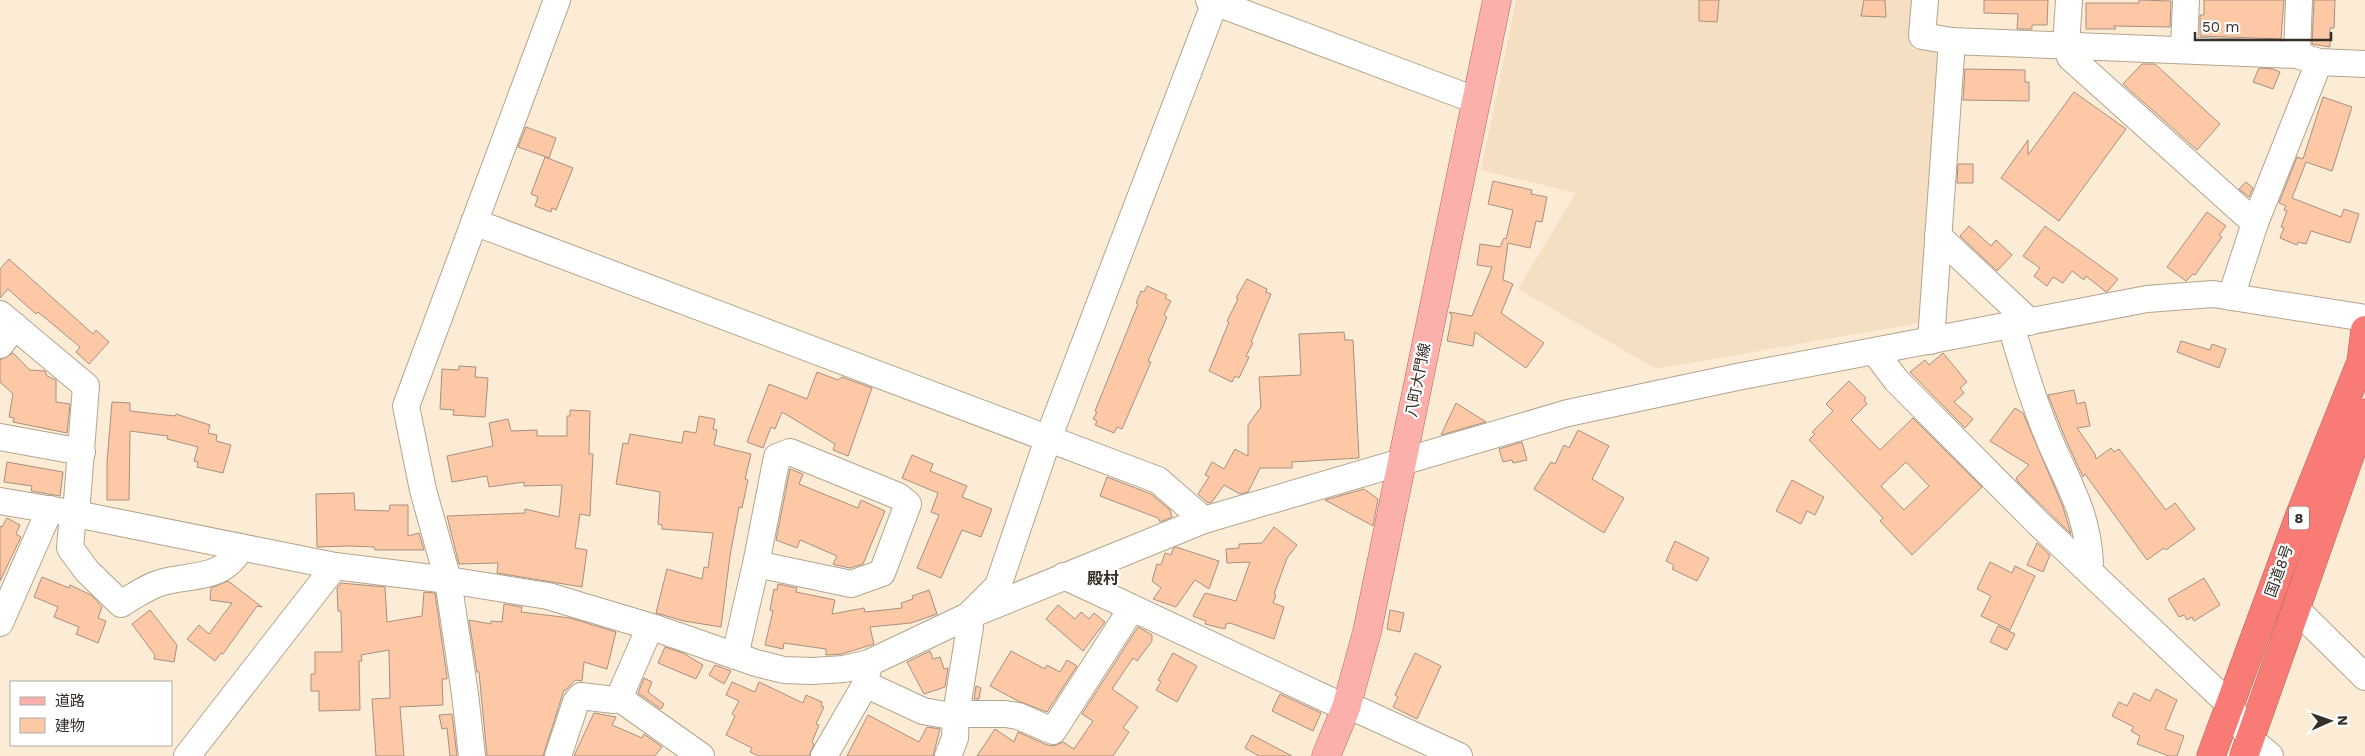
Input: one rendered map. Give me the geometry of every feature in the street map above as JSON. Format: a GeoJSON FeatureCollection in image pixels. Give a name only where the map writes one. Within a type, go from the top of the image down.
{"type":"FeatureCollection","features":[{"type":"Feature","properties":{"kind":"highway","name":"国道8号"},"geometry":{"type":"LineString","coordinates":[[2211,756],[2299,517],[2361,362],[2365,330]]}},
{"type":"Feature","properties":{"kind":"highway","name":"国道8号"},"geometry":{"type":"LineString","coordinates":[[2255,750],[2296,609],[2365,413]]}},
{"type":"Feature","properties":{"kind":"main road","name":"八町大門線"},"geometry":{"type":"LineString","coordinates":[[1326,756],[1346,708],[1367,632],[1497,0]]}},
{"type":"Feature","properties":{"kind":"street"},"geometry":{"type":"LineString","coordinates":[[472,756],[448,580],[423,490],[406,406],[557,0]]}},
{"type":"Feature","properties":{"kind":"street"},"geometry":{"type":"LineString","coordinates":[[1925,0],[1922,36],[1952,41],[2184,49],[2365,64]]}},
{"type":"Feature","properties":{"kind":"street"},"geometry":{"type":"LineString","coordinates":[[2069,0],[2066,45],[2070,57],[2255,223]]}},
{"type":"Feature","properties":{"kind":"street"},"geometry":{"type":"LineString","coordinates":[[2184,49],[2186,0]]}},
{"type":"Feature","properties":{"kind":"street"},"geometry":{"type":"LineString","coordinates":[[2231,297],[2308,59],[2299,0]]}},
{"type":"Feature","properties":{"kind":"street"},"geometry":{"type":"LineString","coordinates":[[968,616],[998,586],[1048,440],[1212,1],[1475,100]]}},
{"type":"Feature","properties":{"kind":"street"},"geometry":{"type":"LineString","coordinates":[[1931,341],[1952,41]]}},
{"type":"Feature","properties":{"kind":"street"},"geometry":{"type":"LineString","coordinates":[[474,222],[1158,480],[1204,520]]}},
{"type":"Feature","properties":{"kind":"street"},"geometry":{"type":"LineString","coordinates":[[1938,236],[2020,324],[2027,379],[2052,445],[2078,501],[2089,538],[2090,562],[2086,568]]}},
{"type":"Feature","properties":{"kind":"street"},"geometry":{"type":"LineString","coordinates":[[824,756],[867,673],[968,616],[1204,520],[1568,412],[2147,299],[2213,294],[2365,318]]}},
{"type":"Feature","properties":{"kind":"street"},"geometry":{"type":"LineString","coordinates":[[0,624],[66,512],[82,452],[86,386],[5,328]]}},
{"type":"Feature","properties":{"kind":"street"},"geometry":{"type":"LineString","coordinates":[[1875,352],[1896,380],[2038,522],[2230,704],[2255,750]]}},
{"type":"Feature","properties":{"kind":"street"},"geometry":{"type":"LineString","coordinates":[[0,437],[82,452]]}},
{"type":"Feature","properties":{"kind":"street"},"geometry":{"type":"LineString","coordinates":[[735,656],[756,564],[777,457],[790,452],[898,496],[908,504],[882,573],[851,584],[756,564]]}},
{"type":"Feature","properties":{"kind":"street"},"geometry":{"type":"LineString","coordinates":[[0,501],[66,512],[335,566],[448,580],[548,596],[784,670],[812,672],[844,669],[867,673],[923,711],[956,716],[1005,714],[1018,716],[1053,731],[1132,608]]}},
{"type":"Feature","properties":{"kind":"street"},"geometry":{"type":"LineString","coordinates":[[66,512],[70,548],[87,571],[122,604],[140,592],[161,582],[213,573],[234,560],[241,547]]}},
{"type":"Feature","properties":{"kind":"street"},"geometry":{"type":"LineString","coordinates":[[187,756],[335,566]]}},
{"type":"Feature","properties":{"kind":"street"},"geometry":{"type":"LineString","coordinates":[[1064,576],[1346,708],[1361,711],[1459,756]]}},
{"type":"Feature","properties":{"kind":"street"},"geometry":{"type":"LineString","coordinates":[[2296,609],[2365,677]]}},
{"type":"Feature","properties":{"kind":"street"},"geometry":{"type":"LineString","coordinates":[[948,756],[956,738],[956,716],[970,627],[968,616]]}},
{"type":"Feature","properties":{"kind":"street"},"geometry":{"type":"LineString","coordinates":[[558,756],[576,702],[581,696],[614,700],[619,698],[650,627]]}},
{"type":"Feature","properties":{"kind":"street"},"geometry":{"type":"LineString","coordinates":[[619,698],[701,756]]}},
{"type":"Feature","properties":{"kind":"shaded area"},"geometry":{"type":"Polygon","coordinates":[[[1516,0],[1916,0],[1912,49],[1939,49],[1925,322],[1656,369],[1518,289],[1576,193],[1481,170],[1516,0]]]}},
{"type":"Feature","properties":{"kind":"building"},"geometry":{"type":"Polygon","coordinates":[[[1699,0],[1719,0],[1717,22],[1699,21],[1699,0]]]}},
{"type":"Feature","properties":{"kind":"building"},"geometry":{"type":"Polygon","coordinates":[[[1864,0],[1885,0],[1886,17],[1861,16],[1864,0]]]}},
{"type":"Feature","properties":{"kind":"building"},"geometry":{"type":"Polygon","coordinates":[[[1984,0],[2048,0],[2047,25],[2032,25],[2032,29],[2017,29],[2018,14],[1984,13],[1984,0]]]}},
{"type":"Feature","properties":{"kind":"building"},"geometry":{"type":"Polygon","coordinates":[[[2139,0],[2171,1],[2170,27],[2114,26],[2116,29],[2086,29],[2086,3],[2139,3],[2139,0]]]}},
{"type":"Feature","properties":{"kind":"building"},"geometry":{"type":"Polygon","coordinates":[[[2204,0],[2284,0],[2281,39],[2200,36],[2200,15],[2204,15],[2204,0]]]}},
{"type":"Feature","properties":{"kind":"building"},"geometry":{"type":"Polygon","coordinates":[[[2314,0],[2335,0],[2334,28],[2330,28],[2330,47],[2312,44],[2314,0]]]}},
{"type":"Feature","properties":{"kind":"building"},"geometry":{"type":"Polygon","coordinates":[[[2142,64],[2155,64],[2220,124],[2197,150],[2123,84],[2142,64]]]}},
{"type":"Feature","properties":{"kind":"building"},"geometry":{"type":"Polygon","coordinates":[[[2259,68],[2273,69],[2280,72],[2273,89],[2253,82],[2259,68]]]}},
{"type":"Feature","properties":{"kind":"building"},"geometry":{"type":"Polygon","coordinates":[[[1965,69],[2025,70],[2025,82],[2029,82],[2029,101],[1963,100],[1965,69]]]}},
{"type":"Feature","properties":{"kind":"building"},"geometry":{"type":"Polygon","coordinates":[[[2074,92],[2126,129],[2059,221],[2001,178],[2028,140],[2028,155],[2074,92]]]}},
{"type":"Feature","properties":{"kind":"building"},"geometry":{"type":"Polygon","coordinates":[[[2323,97],[2352,107],[2332,171],[2306,162],[2292,198],[2341,217],[2344,209],[2359,214],[2350,243],[2311,231],[2306,244],[2298,242],[2297,245],[2280,238],[2284,228],[2281,227],[2287,211],[2284,210],[2286,206],[2279,203],[2297,157],[2303,159],[2323,97]]]}},
{"type":"Feature","properties":{"kind":"building"},"geometry":{"type":"Polygon","coordinates":[[[526,127],[556,138],[549,158],[518,147],[526,127]]]}},
{"type":"Feature","properties":{"kind":"building"},"geometry":{"type":"Polygon","coordinates":[[[545,157],[573,168],[556,210],[552,208],[551,212],[535,206],[538,197],[531,194],[545,157]]]}},
{"type":"Feature","properties":{"kind":"building"},"geometry":{"type":"Polygon","coordinates":[[[1958,164],[1973,164],[1973,183],[1957,183],[1958,164]]]}},
{"type":"Feature","properties":{"kind":"building"},"geometry":{"type":"Polygon","coordinates":[[[1493,181],[1532,190],[1531,194],[1547,197],[1542,222],[1536,221],[1530,248],[1508,243],[1503,280],[1513,284],[1501,313],[1544,343],[1526,368],[1475,332],[1473,346],[1447,341],[1452,316],[1449,312],[1472,316],[1492,267],[1477,265],[1480,244],[1500,247],[1504,238],[1506,239],[1513,210],[1488,204],[1493,181]]]}},
{"type":"Feature","properties":{"kind":"building"},"geometry":{"type":"Polygon","coordinates":[[[2246,182],[2253,188],[2249,197],[2239,189],[2246,182]]]}},
{"type":"Feature","properties":{"kind":"building"},"geometry":{"type":"Polygon","coordinates":[[[2207,212],[2226,226],[2219,235],[2222,237],[2195,275],[2193,274],[2186,281],[2167,267],[2207,212]]]}},
{"type":"Feature","properties":{"kind":"building"},"geometry":{"type":"Polygon","coordinates":[[[1969,226],[1991,246],[1996,240],[2012,255],[1997,271],[1960,236],[1969,226]]]}},
{"type":"Feature","properties":{"kind":"building"},"geometry":{"type":"Polygon","coordinates":[[[2045,226],[2118,279],[2108,291],[2106,292],[2086,276],[2084,280],[2072,271],[2063,283],[2053,277],[2047,286],[2034,276],[2040,268],[2023,256],[2045,226]]]}},
{"type":"Feature","properties":{"kind":"building"},"geometry":{"type":"Polygon","coordinates":[[[9,259],[93,334],[96,330],[109,342],[89,364],[76,352],[80,347],[38,312],[36,314],[8,289],[0,298],[0,269],[9,259]]]}},
{"type":"Feature","properties":{"kind":"building"},"geometry":{"type":"Polygon","coordinates":[[[1247,279],[1267,289],[1266,292],[1271,294],[1251,342],[1253,343],[1246,356],[1249,357],[1239,378],[1235,376],[1232,382],[1209,371],[1229,322],[1227,321],[1238,299],[1236,298],[1247,279]]]}},
{"type":"Feature","properties":{"kind":"building"},"geometry":{"type":"Polygon","coordinates":[[[1147,286],[1167,295],[1165,298],[1171,301],[1164,315],[1167,317],[1148,361],[1151,362],[1122,429],[1117,427],[1114,433],[1095,425],[1097,421],[1093,419],[1138,304],[1136,303],[1141,291],[1144,292],[1147,286]]]}},
{"type":"Feature","properties":{"kind":"building"},"geometry":{"type":"Polygon","coordinates":[[[1344,332],[1345,340],[1353,340],[1359,458],[1292,462],[1292,468],[1260,468],[1248,492],[1240,494],[1224,485],[1212,502],[1208,503],[1198,494],[1209,477],[1205,475],[1212,462],[1224,469],[1235,449],[1248,456],[1248,425],[1261,407],[1259,377],[1301,375],[1299,334],[1344,332]]]}},
{"type":"Feature","properties":{"kind":"building"},"geometry":{"type":"Polygon","coordinates":[[[2181,341],[2210,350],[2212,344],[2226,349],[2219,368],[2177,352],[2181,341]]]}},
{"type":"Feature","properties":{"kind":"building"},"geometry":{"type":"Polygon","coordinates":[[[13,353],[30,370],[45,371],[47,376],[56,380],[56,402],[70,404],[67,433],[13,422],[14,418],[9,417],[13,394],[0,382],[0,360],[13,353]]]}},
{"type":"Feature","properties":{"kind":"building"},"geometry":{"type":"Polygon","coordinates":[[[1943,353],[1967,382],[1960,388],[1964,393],[1954,402],[1973,419],[1965,428],[1910,372],[1925,360],[1929,365],[1943,353]]]}},
{"type":"Feature","properties":{"kind":"building"},"geometry":{"type":"Polygon","coordinates":[[[459,366],[476,367],[475,377],[488,378],[485,417],[453,415],[454,410],[440,409],[442,369],[459,370],[459,366]]]}},
{"type":"Feature","properties":{"kind":"building"},"geometry":{"type":"Polygon","coordinates":[[[817,372],[838,380],[842,377],[872,388],[848,456],[833,450],[835,444],[782,412],[775,429],[771,427],[763,448],[747,442],[769,384],[807,399],[817,372]]]}},
{"type":"Feature","properties":{"kind":"building"},"geometry":{"type":"Polygon","coordinates":[[[1849,381],[1866,398],[1864,400],[1867,404],[1851,420],[1880,450],[1913,418],[1982,487],[1912,555],[1880,521],[1883,518],[1809,440],[1815,434],[1812,432],[1833,411],[1826,404],[1849,381]],[[1906,462],[1881,486],[1904,510],[1929,486],[1906,462]]]}},
{"type":"Feature","properties":{"kind":"building"},"geometry":{"type":"Polygon","coordinates":[[[2074,390],[2077,404],[2085,402],[2090,426],[2077,428],[2095,454],[2096,459],[2111,448],[2114,452],[2119,449],[2166,510],[2175,503],[2195,529],[2166,550],[2164,548],[2147,560],[2085,474],[2083,477],[2066,440],[2048,395],[2074,390]]]}},
{"type":"Feature","properties":{"kind":"building"},"geometry":{"type":"Polygon","coordinates":[[[112,402],[130,403],[130,411],[175,416],[176,414],[210,425],[208,433],[217,435],[216,441],[231,445],[223,473],[197,467],[198,462],[194,461],[198,447],[167,439],[168,436],[130,431],[129,500],[107,500],[107,462],[112,402]]]}},
{"type":"Feature","properties":{"kind":"building"},"geometry":{"type":"Polygon","coordinates":[[[1456,403],[1486,422],[1441,435],[1456,403]]]}},
{"type":"Feature","properties":{"kind":"building"},"geometry":{"type":"Polygon","coordinates":[[[2015,408],[2023,413],[2063,507],[2071,534],[2018,482],[2016,478],[2029,465],[1990,441],[2015,408]]]}},
{"type":"Feature","properties":{"kind":"building"},"geometry":{"type":"Polygon","coordinates":[[[570,410],[590,411],[589,454],[593,454],[590,516],[580,514],[575,548],[587,550],[582,587],[497,573],[498,563],[459,564],[447,516],[525,513],[525,509],[559,517],[562,485],[524,486],[524,482],[489,487],[487,476],[452,482],[447,456],[493,446],[489,423],[508,419],[511,431],[537,430],[537,436],[567,436],[567,416],[570,416],[570,410]]]}},
{"type":"Feature","properties":{"kind":"building"},"geometry":{"type":"Polygon","coordinates":[[[699,416],[715,419],[713,429],[717,430],[714,445],[751,454],[745,479],[748,480],[742,508],[739,507],[730,556],[721,627],[684,621],[656,613],[667,569],[702,579],[704,567],[708,568],[713,533],[662,529],[662,525],[658,524],[660,492],[616,484],[623,443],[628,444],[630,434],[682,443],[684,431],[696,433],[699,416]]]}},
{"type":"Feature","properties":{"kind":"building"},"geometry":{"type":"Polygon","coordinates":[[[1578,430],[1609,446],[1592,479],[1624,498],[1604,533],[1534,489],[1551,462],[1555,464],[1564,445],[1569,448],[1578,430]]]}},
{"type":"Feature","properties":{"kind":"building"},"geometry":{"type":"Polygon","coordinates":[[[1522,442],[1527,460],[1513,463],[1512,460],[1503,462],[1499,449],[1522,442]]]}},
{"type":"Feature","properties":{"kind":"building"},"geometry":{"type":"Polygon","coordinates":[[[912,455],[933,464],[930,471],[967,486],[962,497],[992,509],[981,537],[962,530],[941,578],[917,568],[939,515],[931,512],[938,493],[902,478],[912,455]]]}},
{"type":"Feature","properties":{"kind":"building"},"geometry":{"type":"Polygon","coordinates":[[[7,462],[63,472],[60,496],[31,491],[32,486],[4,482],[7,462]]]}},
{"type":"Feature","properties":{"kind":"building"},"geometry":{"type":"Polygon","coordinates":[[[790,469],[803,474],[799,484],[858,508],[861,500],[885,511],[863,564],[850,568],[836,565],[833,564],[837,556],[800,540],[797,548],[776,540],[790,469]]]}},
{"type":"Feature","properties":{"kind":"building"},"geometry":{"type":"Polygon","coordinates":[[[1107,477],[1151,494],[1170,510],[1172,517],[1160,522],[1158,518],[1100,496],[1107,477]]]}},
{"type":"Feature","properties":{"kind":"building"},"geometry":{"type":"Polygon","coordinates":[[[1792,480],[1824,497],[1815,515],[1807,511],[1801,524],[1776,511],[1792,480]]]}},
{"type":"Feature","properties":{"kind":"building"},"geometry":{"type":"Polygon","coordinates":[[[1364,489],[1378,499],[1373,526],[1325,500],[1364,489]]]}},
{"type":"Feature","properties":{"kind":"building"},"geometry":{"type":"Polygon","coordinates":[[[354,493],[355,510],[389,511],[390,505],[408,505],[408,536],[419,533],[424,550],[375,550],[374,547],[349,546],[317,547],[316,494],[354,493]]]}},
{"type":"Feature","properties":{"kind":"building"},"geometry":{"type":"Polygon","coordinates":[[[7,518],[20,525],[16,534],[21,537],[0,581],[0,526],[2,527],[7,518]]]}},
{"type":"Feature","properties":{"kind":"building"},"geometry":{"type":"Polygon","coordinates":[[[1274,527],[1297,545],[1287,558],[1274,594],[1276,595],[1273,603],[1284,607],[1274,639],[1230,623],[1226,624],[1225,629],[1205,624],[1206,621],[1193,616],[1205,593],[1236,601],[1250,562],[1227,563],[1226,549],[1239,548],[1239,544],[1262,543],[1274,527]]]}},
{"type":"Feature","properties":{"kind":"building"},"geometry":{"type":"Polygon","coordinates":[[[1675,541],[1709,558],[1697,581],[1672,569],[1674,565],[1666,561],[1675,541]]]}},
{"type":"Feature","properties":{"kind":"building"},"geometry":{"type":"Polygon","coordinates":[[[2037,543],[2050,555],[2043,572],[2027,565],[2037,543]]]}},
{"type":"Feature","properties":{"kind":"building"},"geometry":{"type":"Polygon","coordinates":[[[1176,547],[1219,561],[1209,589],[1195,580],[1176,607],[1153,599],[1161,588],[1152,581],[1157,564],[1161,565],[1165,553],[1171,555],[1176,547]]]}},
{"type":"Feature","properties":{"kind":"building"},"geometry":{"type":"Polygon","coordinates":[[[1990,562],[2012,573],[2015,566],[2035,576],[2010,630],[1981,616],[1991,596],[1977,589],[1990,562]]]}},
{"type":"Feature","properties":{"kind":"building"},"geometry":{"type":"Polygon","coordinates":[[[42,577],[69,588],[70,585],[91,595],[102,607],[98,618],[106,621],[98,643],[76,634],[79,627],[54,617],[58,607],[34,597],[42,577]]]}},
{"type":"Feature","properties":{"kind":"building"},"geometry":{"type":"Polygon","coordinates":[[[2204,578],[2220,605],[2194,621],[2192,617],[2187,620],[2184,615],[2179,617],[2168,599],[2204,578]]]}},
{"type":"Feature","properties":{"kind":"building"},"geometry":{"type":"Polygon","coordinates":[[[228,581],[262,607],[257,606],[223,654],[221,653],[215,661],[187,639],[199,625],[209,634],[232,603],[210,600],[211,588],[228,581]]]}},
{"type":"Feature","properties":{"kind":"building"},"geometry":{"type":"Polygon","coordinates":[[[341,583],[385,587],[387,622],[422,616],[424,592],[435,593],[447,677],[447,679],[442,679],[443,705],[400,707],[404,756],[376,756],[372,699],[390,698],[389,650],[361,655],[362,661],[359,661],[360,710],[319,711],[319,691],[311,691],[311,674],[315,674],[315,652],[342,652],[341,611],[338,611],[337,588],[341,583]]]}},
{"type":"Feature","properties":{"kind":"building"},"geometry":{"type":"Polygon","coordinates":[[[778,584],[797,588],[796,592],[835,600],[832,614],[864,608],[865,612],[902,608],[901,603],[913,599],[912,596],[929,590],[937,614],[911,623],[870,627],[874,644],[842,654],[826,655],[826,649],[784,643],[783,649],[765,645],[773,611],[770,610],[774,589],[777,590],[778,584]]]}},
{"type":"Feature","properties":{"kind":"building"},"geometry":{"type":"Polygon","coordinates":[[[504,604],[522,607],[521,612],[570,618],[616,632],[607,669],[584,662],[582,681],[575,680],[564,690],[543,756],[487,756],[479,672],[477,672],[469,620],[491,624],[491,621],[502,622],[504,604]]]}},
{"type":"Feature","properties":{"kind":"building"},"geometry":{"type":"Polygon","coordinates":[[[1058,605],[1075,619],[1081,612],[1089,619],[1094,613],[1105,622],[1083,651],[1046,619],[1058,605]]]}},
{"type":"Feature","properties":{"kind":"building"},"geometry":{"type":"Polygon","coordinates":[[[150,610],[177,645],[174,662],[154,659],[155,655],[132,624],[150,610]]]}},
{"type":"Feature","properties":{"kind":"building"},"geometry":{"type":"Polygon","coordinates":[[[1390,610],[1404,613],[1400,632],[1387,629],[1390,610]]]}},
{"type":"Feature","properties":{"kind":"building"},"geometry":{"type":"Polygon","coordinates":[[[1998,626],[2015,634],[2007,650],[1990,642],[1998,626]]]}},
{"type":"Feature","properties":{"kind":"building"},"geometry":{"type":"Polygon","coordinates":[[[1138,627],[1152,635],[1152,641],[1137,661],[1133,658],[1112,689],[1138,707],[1123,728],[1129,732],[1113,756],[977,756],[995,729],[1014,742],[1018,732],[1047,745],[1054,746],[1063,742],[1074,749],[1093,721],[1082,714],[1138,627]]]}},
{"type":"Feature","properties":{"kind":"building"},"geometry":{"type":"Polygon","coordinates":[[[665,647],[683,653],[703,665],[696,679],[658,663],[665,647]]]}},
{"type":"Feature","properties":{"kind":"building"},"geometry":{"type":"Polygon","coordinates":[[[930,651],[933,659],[940,657],[944,669],[948,668],[945,687],[924,694],[907,662],[930,651]]]}},
{"type":"Feature","properties":{"kind":"building"},"geometry":{"type":"Polygon","coordinates":[[[1011,651],[1045,669],[1047,665],[1060,672],[1067,660],[1077,666],[1047,712],[1018,701],[990,686],[1011,651]]]}},
{"type":"Feature","properties":{"kind":"building"},"geometry":{"type":"Polygon","coordinates":[[[1173,653],[1197,666],[1177,702],[1156,690],[1161,682],[1158,680],[1173,653]]]}},
{"type":"Feature","properties":{"kind":"building"},"geometry":{"type":"Polygon","coordinates":[[[1415,653],[1441,666],[1417,719],[1393,707],[1398,697],[1395,695],[1415,653]]]}},
{"type":"Feature","properties":{"kind":"building"},"geometry":{"type":"Polygon","coordinates":[[[715,665],[731,671],[724,684],[709,675],[715,665]]]}},
{"type":"Feature","properties":{"kind":"building"},"geometry":{"type":"Polygon","coordinates":[[[644,678],[652,682],[648,692],[664,704],[661,709],[638,693],[644,678]]]}},
{"type":"Feature","properties":{"kind":"building"},"geometry":{"type":"Polygon","coordinates":[[[732,682],[755,692],[759,682],[803,703],[806,695],[822,702],[821,706],[824,707],[816,724],[819,725],[809,756],[759,756],[750,752],[752,748],[726,735],[735,716],[732,714],[739,701],[726,695],[732,682]]]}},
{"type":"Feature","properties":{"kind":"building"},"geometry":{"type":"Polygon","coordinates":[[[976,686],[981,688],[979,699],[974,699],[976,686]]]}},
{"type":"Feature","properties":{"kind":"building"},"geometry":{"type":"Polygon","coordinates":[[[2156,689],[2177,700],[2165,729],[2184,736],[2177,756],[2169,756],[2137,744],[2140,736],[2131,731],[2134,727],[2112,716],[2119,702],[2127,706],[2134,693],[2150,701],[2156,689]]]}},
{"type":"Feature","properties":{"kind":"building"},"geometry":{"type":"Polygon","coordinates":[[[1280,694],[1321,713],[1313,731],[1272,711],[1280,694]]]}},
{"type":"Feature","properties":{"kind":"building"},"geometry":{"type":"Polygon","coordinates":[[[594,713],[616,717],[612,725],[642,738],[644,734],[662,747],[655,756],[574,756],[594,713]]]}},
{"type":"Feature","properties":{"kind":"building"},"geometry":{"type":"Polygon","coordinates":[[[452,714],[457,756],[450,756],[447,728],[442,729],[439,715],[452,714]]]}},
{"type":"Feature","properties":{"kind":"building"},"geometry":{"type":"Polygon","coordinates":[[[868,715],[919,742],[927,727],[940,729],[933,756],[847,756],[868,715]]]}},
{"type":"Feature","properties":{"kind":"building"},"geometry":{"type":"Polygon","coordinates":[[[1252,735],[1292,756],[1259,756],[1245,748],[1252,735]]]}},
{"type":"Feature","properties":{"kind":"district","name":"殿村"},"geometry":{"type":"Point","coordinates":[1103,578]}}]}
